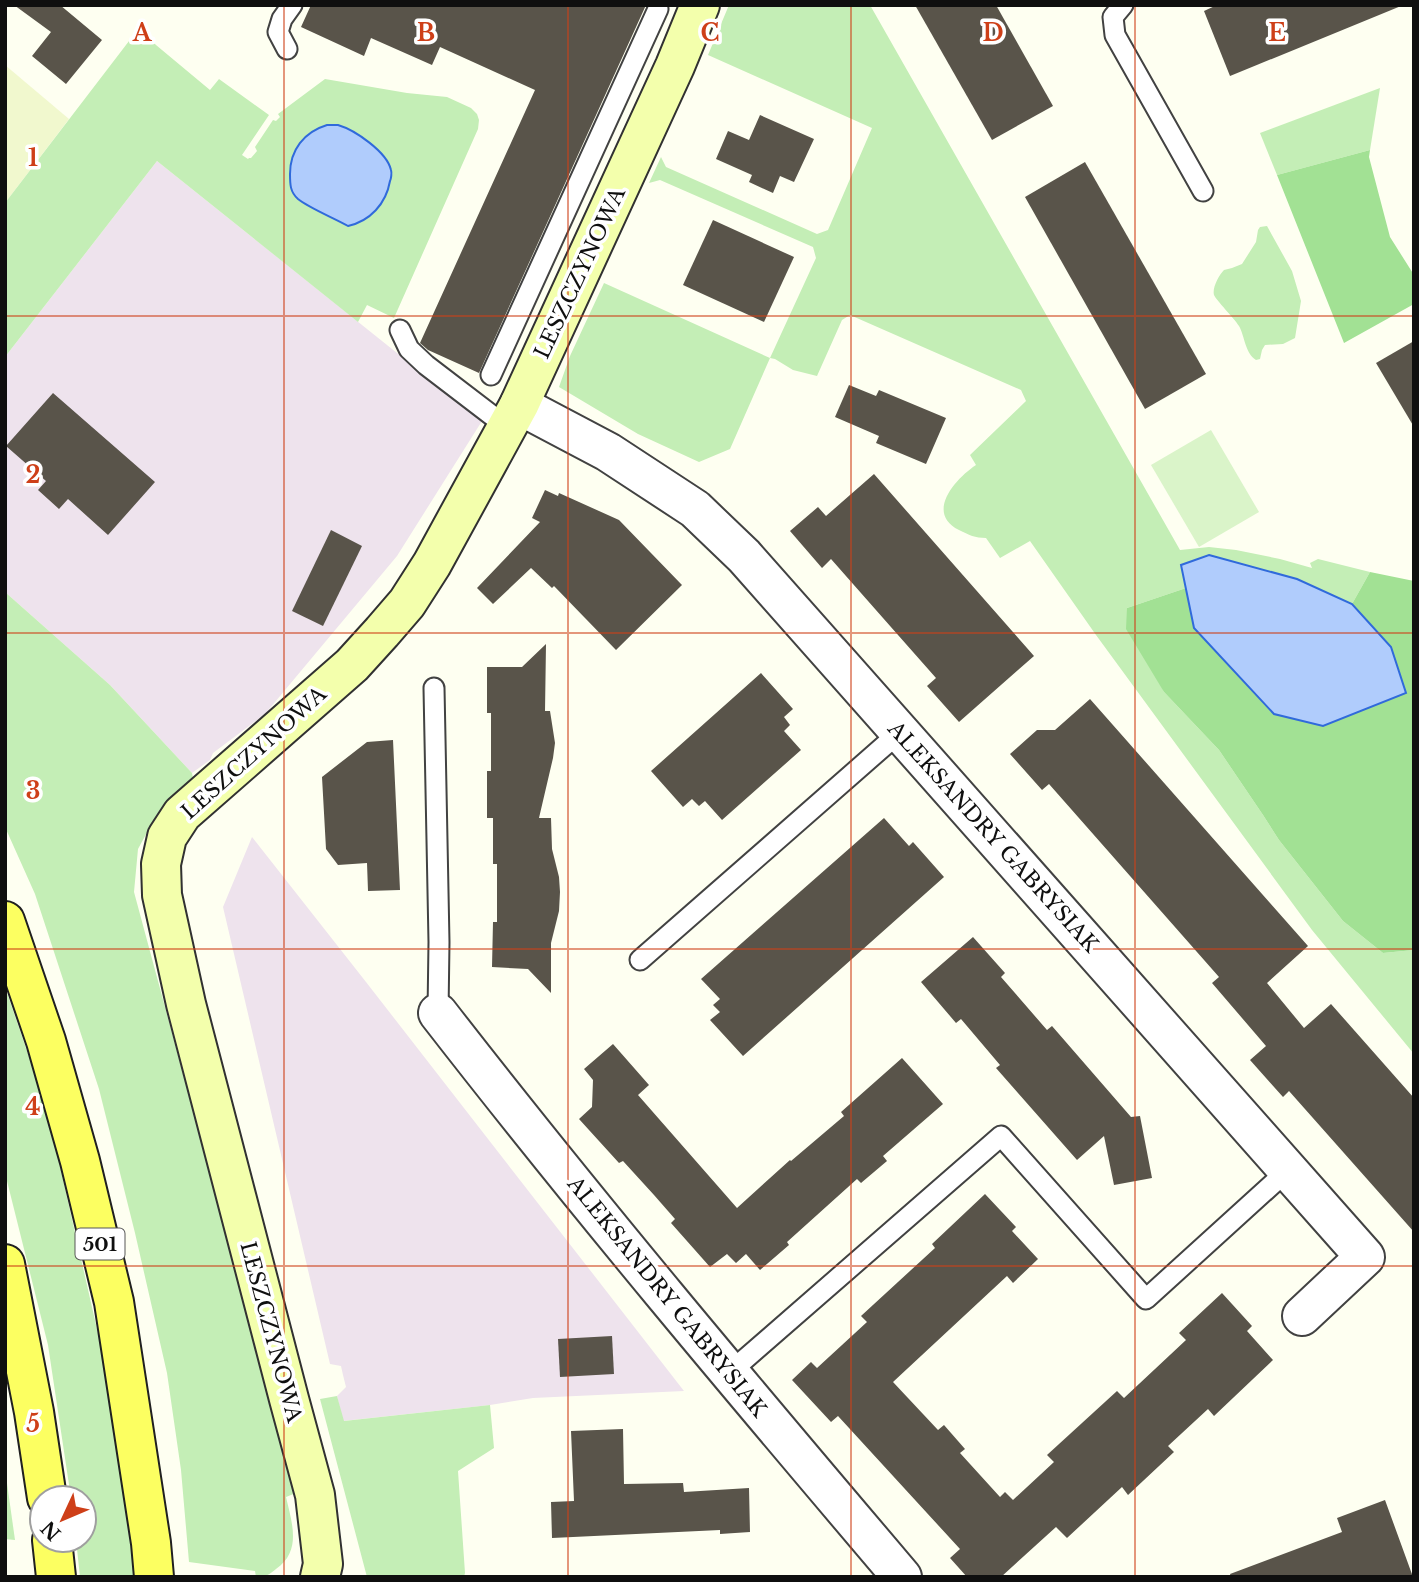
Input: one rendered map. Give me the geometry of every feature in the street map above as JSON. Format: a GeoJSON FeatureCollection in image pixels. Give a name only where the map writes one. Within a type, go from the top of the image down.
{"type":"FeatureCollection","features":[{"type":"Feature","properties":{"kind":"main road","name":"501"},"geometry":{"type":"LineString","coordinates":[[5,921],[46,1041],[80,1161],[114,1302],[154,1577]]}},
{"type":"Feature","properties":{"kind":"main road"},"geometry":{"type":"LineString","coordinates":[[5,1264],[34,1412],[45,1484]]}},
{"type":"Feature","properties":{"kind":"main road"},"geometry":{"type":"LineString","coordinates":[[54,1554],[57,1577]]}},
{"type":"Feature","properties":{"kind":"street","name":"LESZCZYNOWA"},"geometry":{"type":"LineString","coordinates":[[320,1577],[323,1564],[315,1495],[186,1004],[162,895],[161,864],[167,838],[182,814],[352,665],[407,603],[432,564],[513,416],[675,66],[700,5]]}},
{"type":"Feature","properties":{"kind":"street","name":"ALEKSANDRY GABRYSIAK"},"geometry":{"type":"LineString","coordinates":[[513,416],[608,453],[695,509],[744,556],[1365,1257],[1302,1316]]}},
{"type":"Feature","properties":{"kind":"street","name":"ALEKSANDRY GABRYSIAK"},"geometry":{"type":"LineString","coordinates":[[438,1013],[504,1098],[729,1373],[902,1577]]}},
{"type":"Feature","properties":{"kind":"lane"},"geometry":{"type":"LineString","coordinates":[[287,49],[278,33],[282,19],[292,5]]}},
{"type":"Feature","properties":{"kind":"lane"},"geometry":{"type":"LineString","coordinates":[[1123,5],[1112,17],[1115,35],[1203,191]]}},
{"type":"Feature","properties":{"kind":"lane"},"geometry":{"type":"LineString","coordinates":[[491,375],[658,9]]}},
{"type":"Feature","properties":{"kind":"lane"},"geometry":{"type":"LineString","coordinates":[[639,50],[675,66]]}},
{"type":"Feature","properties":{"kind":"lane"},"geometry":{"type":"LineString","coordinates":[[400,330],[409,349],[426,365],[513,416]]}},
{"type":"Feature","properties":{"kind":"lane"},"geometry":{"type":"LineString","coordinates":[[434,688],[438,1013]]}},
{"type":"Feature","properties":{"kind":"lane"},"geometry":{"type":"LineString","coordinates":[[640,960],[900,732]]}},
{"type":"Feature","properties":{"kind":"lane"},"geometry":{"type":"LineString","coordinates":[[729,1373],[1001,1136],[1146,1299],[1288,1170]]}},
{"type":"Feature","properties":{"kind":"shaded area"},"geometry":{"type":"Polygon","coordinates":[[[157,161],[482,421],[397,556],[265,714],[213,753],[210,760],[192,773],[110,685],[5,592],[5,357],[157,161]]]}},
{"type":"Feature","properties":{"kind":"shaded area"},"geometry":{"type":"Polygon","coordinates":[[[252,837],[684,1391],[533,1398],[343,1421],[337,1396],[346,1387],[341,1366],[330,1364],[223,907],[252,837]]]}},
{"type":"Feature","properties":{"kind":"green space"},"geometry":{"type":"Polygon","coordinates":[[[729,5],[870,5],[1180,550],[1209,547],[1236,550],[1312,568],[1310,563],[1318,559],[1370,572],[1352,604],[1297,579],[1181,565],[1186,588],[1127,608],[1164,692],[1219,750],[1279,840],[1343,921],[1383,953],[1414,950],[1414,1054],[1312,930],[1030,541],[1000,558],[986,538],[959,530],[949,523],[944,515],[944,506],[952,487],[976,465],[970,455],[1026,401],[1021,390],[850,315],[842,320],[817,376],[793,370],[770,358],[816,258],[813,247],[660,180],[649,183],[661,157],[666,167],[817,234],[828,230],[872,128],[708,55],[729,5]]]}},
{"type":"Feature","properties":{"kind":"green space"},"geometry":{"type":"Polygon","coordinates":[[[139,28],[210,90],[219,79],[269,115],[242,155],[248,159],[257,151],[255,147],[273,120],[276,121],[280,117],[278,114],[325,79],[447,97],[471,108],[477,114],[478,129],[394,318],[367,305],[358,322],[157,161],[5,357],[5,203],[139,28]]]}},
{"type":"Feature","properties":{"kind":"green space"},"geometry":{"type":"Polygon","coordinates":[[[5,65],[69,119],[5,203],[5,65]]]}},
{"type":"Feature","properties":{"kind":"green space"},"geometry":{"type":"Polygon","coordinates":[[[1380,88],[1370,150],[1277,175],[1260,133],[1380,88]]]}},
{"type":"Feature","properties":{"kind":"green space"},"geometry":{"type":"Polygon","coordinates":[[[1370,150],[1369,157],[1390,237],[1414,275],[1414,304],[1344,343],[1277,175],[1370,150]]]}},
{"type":"Feature","properties":{"kind":"green space"},"geometry":{"type":"Polygon","coordinates":[[[1267,226],[1292,271],[1301,301],[1295,338],[1283,344],[1265,345],[1260,359],[1256,360],[1247,349],[1239,326],[1215,297],[1214,292],[1222,272],[1242,264],[1256,242],[1258,230],[1267,226]]]}},
{"type":"Feature","properties":{"kind":"green space"},"geometry":{"type":"Polygon","coordinates":[[[604,283],[770,358],[730,449],[699,462],[638,434],[559,387],[570,356],[604,283]]]}},
{"type":"Feature","properties":{"kind":"green space"},"geometry":{"type":"Polygon","coordinates":[[[1211,430],[1259,512],[1199,547],[1151,465],[1211,430]]]}},
{"type":"Feature","properties":{"kind":"green space"},"geometry":{"type":"Polygon","coordinates":[[[1370,572],[1414,581],[1414,950],[1383,953],[1343,921],[1279,840],[1219,750],[1164,692],[1126,629],[1127,608],[1186,588],[1194,628],[1274,713],[1323,726],[1391,647],[1352,604],[1370,572]]]}},
{"type":"Feature","properties":{"kind":"green space"},"geometry":{"type":"Polygon","coordinates":[[[5,592],[110,685],[192,773],[194,784],[151,825],[138,849],[134,892],[296,1493],[286,1497],[293,1536],[289,1554],[284,1562],[264,1576],[256,1577],[255,1571],[189,1562],[181,1470],[167,1373],[99,1089],[35,894],[5,827],[5,592]]]}},
{"type":"Feature","properties":{"kind":"green space"},"geometry":{"type":"Polygon","coordinates":[[[5,987],[47,1109],[99,1338],[128,1506],[134,1577],[80,1577],[78,1554],[98,1554],[98,1484],[69,1484],[48,1345],[5,1173],[5,987]]]}},
{"type":"Feature","properties":{"kind":"green space"},"geometry":{"type":"Polygon","coordinates":[[[337,1396],[344,1421],[490,1405],[494,1448],[458,1471],[464,1577],[367,1577],[320,1399],[337,1396]]]}},
{"type":"Feature","properties":{"kind":"green space"},"geometry":{"type":"Polygon","coordinates":[[[5,1469],[15,1540],[5,1539],[5,1469]]]}},
{"type":"Feature","properties":{"kind":"water"},"geometry":{"type":"Polygon","coordinates":[[[327,125],[338,125],[361,137],[377,149],[391,171],[388,189],[381,204],[370,216],[348,226],[303,202],[293,194],[291,188],[291,165],[300,143],[312,132],[327,125]]]}},
{"type":"Feature","properties":{"kind":"water"},"geometry":{"type":"Polygon","coordinates":[[[1209,555],[1297,579],[1352,604],[1391,647],[1406,693],[1323,726],[1274,714],[1194,628],[1181,565],[1209,555]]]}},
{"type":"Feature","properties":{"kind":"building"},"geometry":{"type":"Polygon","coordinates":[[[14,5],[60,5],[102,40],[66,84],[32,56],[51,32],[14,5]]]}},
{"type":"Feature","properties":{"kind":"building"},"geometry":{"type":"Polygon","coordinates":[[[311,5],[646,5],[479,373],[428,350],[420,343],[535,90],[440,47],[432,65],[371,38],[364,56],[301,27],[311,5]]]}},
{"type":"Feature","properties":{"kind":"building"},"geometry":{"type":"Polygon","coordinates":[[[915,5],[996,5],[1053,106],[992,140],[915,5]]]}},
{"type":"Feature","properties":{"kind":"building"},"geometry":{"type":"Polygon","coordinates":[[[1217,5],[1401,6],[1230,76],[1204,11],[1217,5]]]}},
{"type":"Feature","properties":{"kind":"building"},"geometry":{"type":"Polygon","coordinates":[[[760,115],[814,139],[794,182],[780,176],[773,193],[749,182],[752,175],[716,159],[728,131],[749,140],[760,115]]]}},
{"type":"Feature","properties":{"kind":"building"},"geometry":{"type":"Polygon","coordinates":[[[1085,162],[1206,374],[1145,409],[1025,197],[1085,162]]]}},
{"type":"Feature","properties":{"kind":"building"},"geometry":{"type":"Polygon","coordinates":[[[713,220],[794,257],[764,322],[683,285],[713,220]]]}},
{"type":"Feature","properties":{"kind":"building"},"geometry":{"type":"Polygon","coordinates":[[[1414,341],[1414,427],[1376,363],[1414,341]]]}},
{"type":"Feature","properties":{"kind":"building"},"geometry":{"type":"Polygon","coordinates":[[[849,385],[876,396],[879,390],[946,418],[926,464],[876,443],[879,436],[835,417],[849,385]]]}},
{"type":"Feature","properties":{"kind":"building"},"geometry":{"type":"Polygon","coordinates":[[[53,393],[155,482],[108,535],[68,499],[59,509],[38,490],[46,481],[6,446],[53,393]]]}},
{"type":"Feature","properties":{"kind":"building"},"geometry":{"type":"Polygon","coordinates":[[[874,474],[1034,656],[959,722],[927,686],[936,678],[831,559],[822,568],[790,531],[818,507],[826,516],[874,474]]]}},
{"type":"Feature","properties":{"kind":"building"},"geometry":{"type":"Polygon","coordinates":[[[545,490],[558,496],[559,493],[619,520],[682,585],[616,650],[554,586],[552,588],[531,568],[493,604],[477,588],[540,522],[532,518],[545,490]]]}},
{"type":"Feature","properties":{"kind":"building"},"geometry":{"type":"Polygon","coordinates":[[[331,530],[362,546],[323,626],[292,611],[331,530]]]}},
{"type":"Feature","properties":{"kind":"building"},"geometry":{"type":"Polygon","coordinates":[[[546,644],[545,711],[550,711],[555,743],[539,818],[551,818],[552,849],[560,892],[559,911],[551,943],[551,993],[528,969],[492,967],[493,922],[497,922],[497,864],[493,864],[493,818],[487,818],[487,771],[491,771],[491,713],[487,713],[487,667],[522,667],[546,644]]]}},
{"type":"Feature","properties":{"kind":"building"},"geometry":{"type":"Polygon","coordinates":[[[761,673],[793,709],[784,717],[790,725],[784,731],[801,750],[722,820],[705,801],[699,806],[692,799],[683,807],[651,771],[761,673]]]}},
{"type":"Feature","properties":{"kind":"building"},"geometry":{"type":"Polygon","coordinates":[[[1090,699],[1308,946],[1267,983],[1304,1028],[1331,1004],[1414,1098],[1414,1232],[1289,1091],[1283,1097],[1250,1060],[1266,1046],[1212,983],[1219,977],[1049,784],[1042,790],[1010,754],[1037,730],[1055,730],[1090,699]]]}},
{"type":"Feature","properties":{"kind":"building"},"geometry":{"type":"Polygon","coordinates":[[[393,740],[400,890],[368,891],[367,863],[338,865],[326,849],[322,777],[367,742],[393,740]]]}},
{"type":"Feature","properties":{"kind":"building"},"geometry":{"type":"Polygon","coordinates":[[[884,818],[909,846],[913,842],[944,877],[743,1056],[710,1020],[720,1012],[713,1005],[720,999],[701,979],[884,818]]]}},
{"type":"Feature","properties":{"kind":"building"},"geometry":{"type":"Polygon","coordinates":[[[973,937],[1005,973],[1001,977],[1047,1030],[1052,1026],[1131,1117],[1140,1116],[1152,1178],[1114,1185],[1104,1136],[1077,1160],[996,1068],[1000,1065],[961,1019],[956,1023],[921,982],[973,937]]]}},
{"type":"Feature","properties":{"kind":"building"},"geometry":{"type":"Polygon","coordinates":[[[613,1044],[649,1085],[638,1095],[737,1208],[844,1116],[841,1112],[902,1058],[943,1104],[883,1156],[887,1161],[861,1183],[857,1179],[760,1270],[746,1254],[736,1263],[727,1254],[710,1267],[671,1223],[675,1219],[654,1195],[623,1161],[619,1163],[579,1119],[592,1107],[593,1080],[584,1069],[613,1044]]]}},
{"type":"Feature","properties":{"kind":"building"},"geometry":{"type":"Polygon","coordinates":[[[985,1194],[1016,1227],[1012,1231],[1038,1259],[1013,1283],[1007,1276],[893,1382],[938,1430],[944,1425],[965,1449],[960,1453],[1000,1497],[1005,1492],[1013,1500],[1054,1462],[1047,1455],[1117,1391],[1124,1398],[1186,1340],[1179,1333],[1222,1293],[1252,1326],[1247,1331],[1273,1360],[1214,1416],[1208,1409],[1168,1446],[1174,1452],[1128,1495],[1122,1487],[1067,1538],[1056,1527],[1001,1577],[967,1577],[950,1558],[960,1549],[838,1416],[831,1422],[792,1380],[811,1362],[817,1368],[867,1322],[861,1316],[935,1248],[932,1244],[985,1194]]]}},
{"type":"Feature","properties":{"kind":"building"},"geometry":{"type":"Polygon","coordinates":[[[612,1336],[614,1374],[560,1377],[558,1339],[612,1336]]]}},
{"type":"Feature","properties":{"kind":"building"},"geometry":{"type":"Polygon","coordinates":[[[623,1429],[624,1484],[683,1483],[684,1492],[749,1488],[750,1532],[720,1534],[720,1530],[552,1538],[551,1502],[574,1501],[571,1431],[623,1429]]]}},
{"type":"Feature","properties":{"kind":"building"},"geometry":{"type":"Polygon","coordinates":[[[1385,1500],[1413,1577],[1231,1577],[1230,1574],[1342,1532],[1337,1518],[1385,1500]]]}}]}
